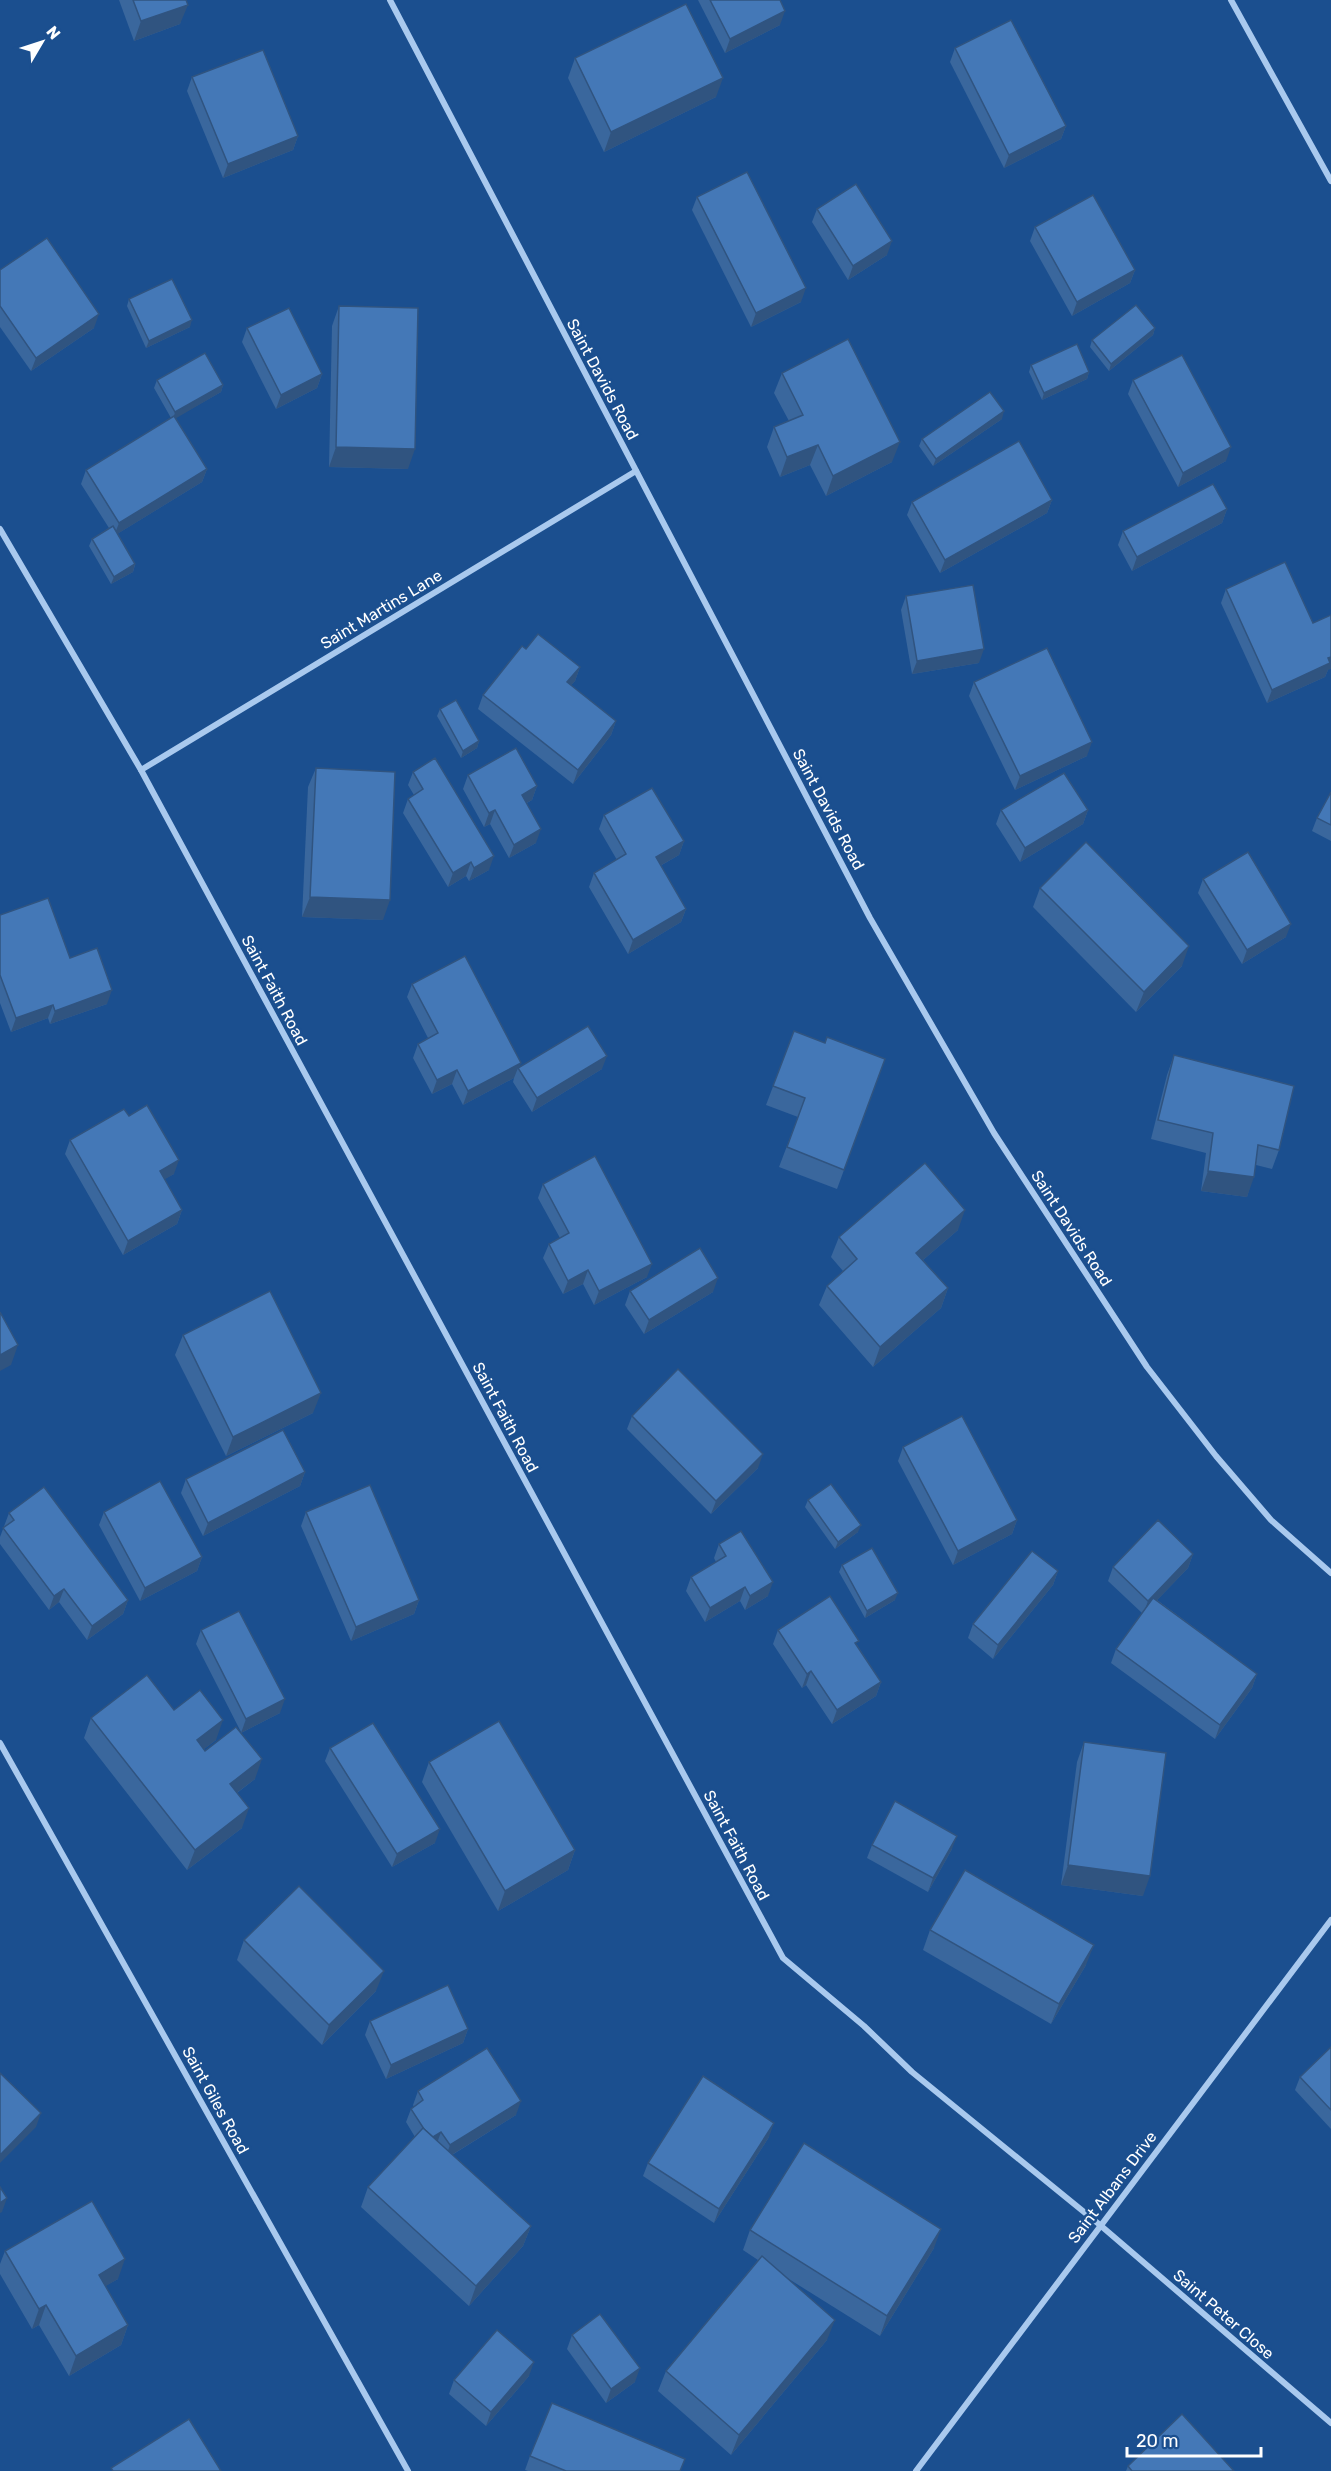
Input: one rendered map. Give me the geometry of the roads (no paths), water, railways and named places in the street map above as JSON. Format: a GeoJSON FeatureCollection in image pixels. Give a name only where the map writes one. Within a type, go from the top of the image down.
{"type":"FeatureCollection","features":[{"type":"Feature","properties":{"kind":"street","name":"Saint Davids Road"},"geometry":{"type":"LineString","coordinates":[[390,0],[870,918],[994,1133],[1147,1367],[1216,1456],[1271,1520],[1331,1573]]}},
{"type":"Feature","properties":{"kind":"street"},"geometry":{"type":"LineString","coordinates":[[1231,0],[1331,181]]}},
{"type":"Feature","properties":{"kind":"street","name":"Saint Martins Lane"},"geometry":{"type":"LineString","coordinates":[[141,770],[636,471]]}},
{"type":"Feature","properties":{"kind":"street","name":"Saint Faith Road"},"geometry":{"type":"LineString","coordinates":[[0,529],[141,770],[783,1959],[864,2026],[912,2072],[1100,2225]]}},
{"type":"Feature","properties":{"kind":"street","name":"Saint Giles Road"},"geometry":{"type":"LineString","coordinates":[[0,1743],[408,2471]]}},
{"type":"Feature","properties":{"kind":"street","name":"Saint Albans Drive"},"geometry":{"type":"LineString","coordinates":[[916,2471],[1331,1920]]}},
{"type":"Feature","properties":{"kind":"street","name":"Saint Peter Close"},"geometry":{"type":"LineString","coordinates":[[1100,2225],[1331,2423]]}}]}
